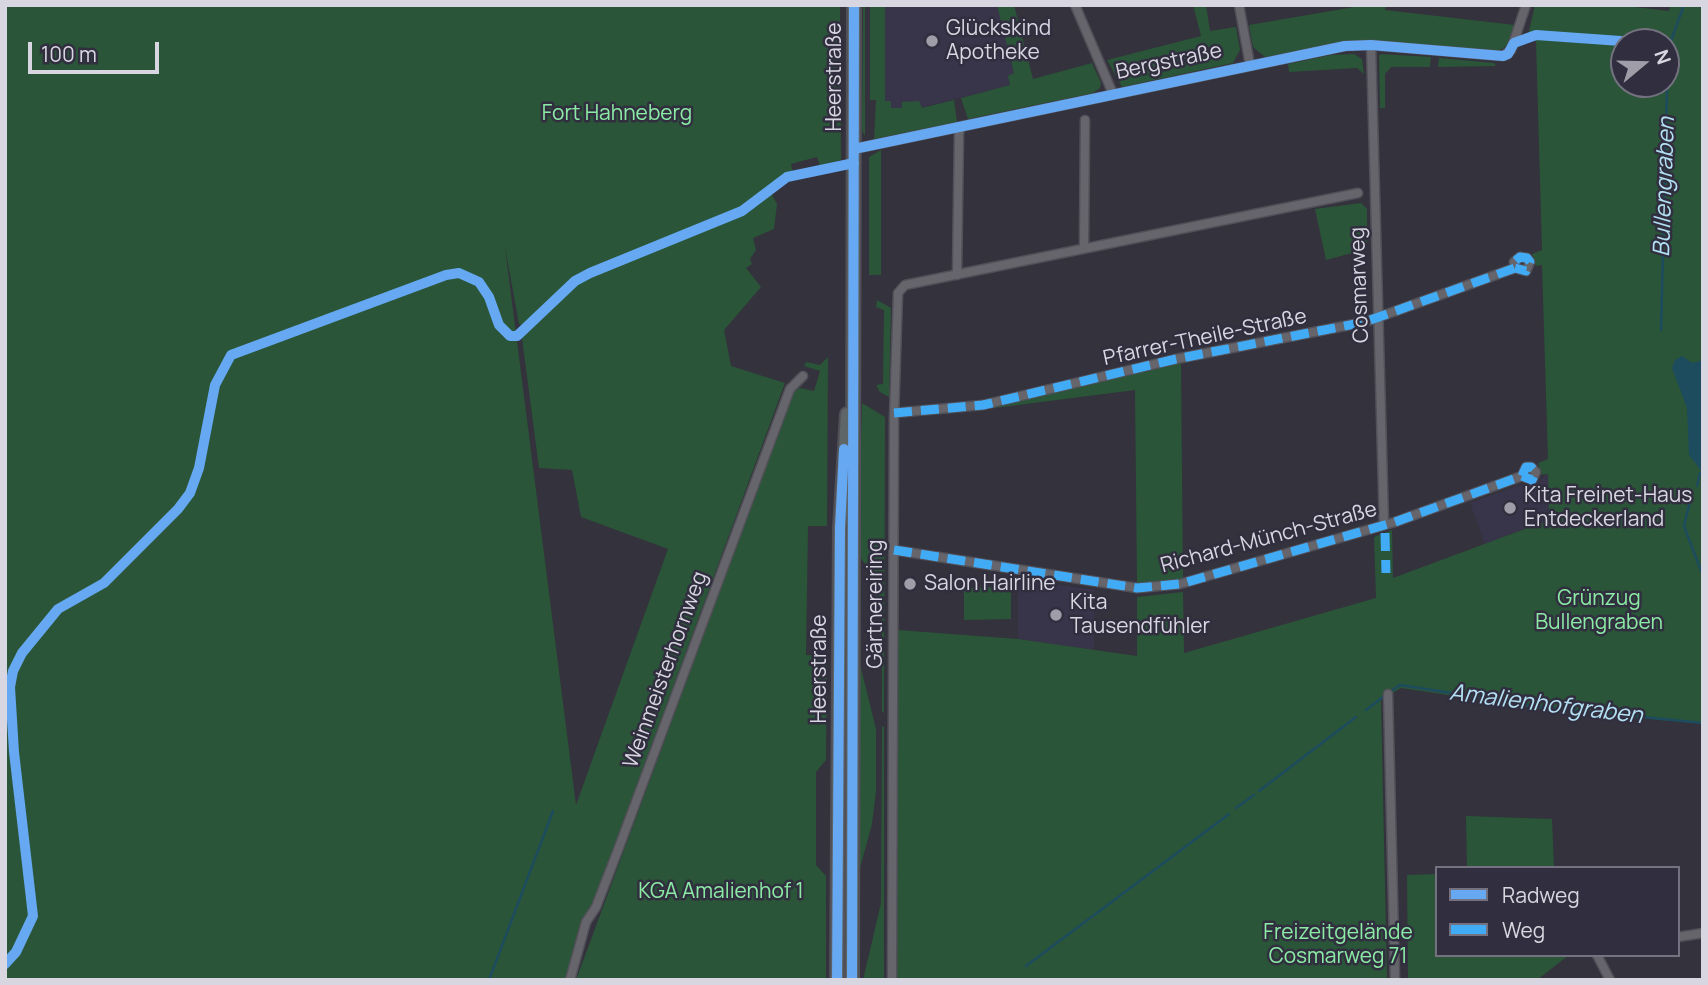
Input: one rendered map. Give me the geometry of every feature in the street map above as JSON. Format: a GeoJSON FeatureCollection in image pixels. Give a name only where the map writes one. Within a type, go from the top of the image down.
{"type":"FeatureCollection","features":[{"type":"Feature","properties":{"kind":"main road","name":"Heerstraße"},"geometry":{"type":"LineString","coordinates":[[852,980],[855,5]]}},
{"type":"Feature","properties":{"kind":"main road","name":"Heerstraße"},"geometry":{"type":"LineString","coordinates":[[837,980],[840,528],[853,358]]}},
{"type":"Feature","properties":{"kind":"street"},"geometry":{"type":"LineString","coordinates":[[1075,5],[1113,94]]}},
{"type":"Feature","properties":{"kind":"street"},"geometry":{"type":"LineString","coordinates":[[1239,5],[1250,65]]}},
{"type":"Feature","properties":{"kind":"street","name":"Bergstraße"},"geometry":{"type":"LineString","coordinates":[[854,149],[1345,46],[1371,45],[1495,56],[1508,54],[1526,5]]}},
{"type":"Feature","properties":{"kind":"street","name":"Cosmarweg"},"geometry":{"type":"LineString","coordinates":[[1371,45],[1384,525]]}},
{"type":"Feature","properties":{"kind":"street"},"geometry":{"type":"LineString","coordinates":[[1084,248],[1085,120]]}},
{"type":"Feature","properties":{"kind":"street"},"geometry":{"type":"LineString","coordinates":[[957,275],[959,132],[962,125]]}},
{"type":"Feature","properties":{"kind":"street","name":"Gärtnereiring"},"geometry":{"type":"LineString","coordinates":[[892,980],[894,413],[898,293],[905,285],[1358,193]]}},
{"type":"Feature","properties":{"kind":"street","name":"Pfarrer-Theile-Straße"},"geometry":{"type":"LineString","coordinates":[[894,413],[982,404],[1136,367],[1379,318],[1515,268]]}},
{"type":"Feature","properties":{"kind":"street","name":"Weinmeisterhornweg"},"geometry":{"type":"LineString","coordinates":[[570,980],[586,922],[596,907],[618,850],[790,388],[803,376]]}},
{"type":"Feature","properties":{"kind":"street","name":"Richard-Münch-Straße"},"geometry":{"type":"LineString","coordinates":[[894,550],[1141,588],[1180,584],[1384,525],[1522,475]]}},
{"type":"Feature","properties":{"kind":"street"},"geometry":{"type":"LineString","coordinates":[[1388,694],[1395,980]]}},
{"type":"Feature","properties":{"kind":"street"},"geometry":{"type":"LineString","coordinates":[[1680,937],[1703,933]]}},
{"type":"Feature","properties":{"kind":"street"},"geometry":{"type":"LineString","coordinates":[[1598,957],[1610,980]]}},
{"type":"Feature","properties":{"kind":"shaded area"},"geometry":{"type":"Polygon","coordinates":[[[881,5],[1014,5],[1033,79],[881,118],[881,5]]]}},
{"type":"Feature","properties":{"kind":"shaded area","name":"Kita Freinet-Haus Entdeckerland"},"geometry":{"type":"Polygon","coordinates":[[[1548,473],[1549,520],[1485,544],[1470,503],[1520,485],[1533,486],[1548,473]]]}},
{"type":"Feature","properties":{"kind":"shaded area","name":"Kita Tausendfühler"},"geometry":{"type":"Polygon","coordinates":[[[1018,579],[1094,590],[1094,650],[1018,639],[1018,579]]]}},
{"type":"Feature","properties":{"kind":"green space","name":"Fort Hahneberg"},"geometry":{"type":"Polygon","coordinates":[[[5,5],[840,5],[841,160],[820,166],[817,157],[791,164],[793,173],[741,208],[580,275],[525,326],[519,324],[505,247],[576,805],[668,549],[581,517],[572,470],[539,468],[522,338],[577,283],[742,212],[771,193],[777,204],[774,229],[753,238],[756,250],[750,259],[752,264],[746,268],[761,287],[724,330],[731,366],[785,383],[565,980],[5,980],[5,5]]]}},
{"type":"Feature","properties":{"kind":"green space"},"geometry":{"type":"Polygon","coordinates":[[[865,5],[865,136],[862,131],[865,5]]]}},
{"type":"Feature","properties":{"kind":"green space"},"geometry":{"type":"Polygon","coordinates":[[[870,5],[885,5],[885,101],[891,101],[891,108],[902,108],[902,102],[919,101],[922,108],[954,100],[957,122],[874,139],[876,100],[870,100],[870,5]]]}},
{"type":"Feature","properties":{"kind":"green space"},"geometry":{"type":"Polygon","coordinates":[[[997,5],[1014,5],[1033,79],[1092,63],[1101,83],[1100,88],[1093,93],[968,119],[961,98],[1010,85],[1008,76],[1014,73],[997,5]]]}},
{"type":"Feature","properties":{"kind":"green space"},"geometry":{"type":"Polygon","coordinates":[[[1193,5],[1206,5],[1210,31],[1236,27],[1240,50],[1233,63],[1122,87],[1107,60],[1201,36],[1193,5]]]}},
{"type":"Feature","properties":{"kind":"green space"},"geometry":{"type":"Polygon","coordinates":[[[1366,5],[1386,5],[1385,10],[1515,25],[1508,45],[1496,52],[1379,41],[1344,42],[1265,57],[1253,47],[1249,25],[1366,5]]]}},
{"type":"Feature","properties":{"kind":"green space"},"geometry":{"type":"Polygon","coordinates":[[[1535,5],[1618,5],[1669,11],[1671,5],[1703,5],[1703,724],[1542,709],[1401,688],[1381,700],[1387,980],[897,980],[898,630],[1018,639],[1137,656],[1137,597],[1183,592],[1184,653],[1376,598],[1374,537],[1392,530],[1393,578],[1549,520],[1548,474],[1542,475],[1538,463],[1548,459],[1542,265],[1536,266],[1532,254],[1542,250],[1536,41],[1527,40],[1535,5]]]}},
{"type":"Feature","properties":{"kind":"green space"},"geometry":{"type":"Polygon","coordinates":[[[1354,54],[1362,59],[1364,74],[1357,68],[1289,72],[1288,64],[1331,55],[1354,54]]]}},
{"type":"Feature","properties":{"kind":"green space"},"geometry":{"type":"Polygon","coordinates":[[[1379,55],[1431,57],[1430,67],[1391,67],[1385,74],[1385,108],[1380,108],[1379,55]]]}},
{"type":"Feature","properties":{"kind":"green space"},"geometry":{"type":"Polygon","coordinates":[[[1439,58],[1494,63],[1496,66],[1438,67],[1439,58]]]}},
{"type":"Feature","properties":{"kind":"green space"},"geometry":{"type":"Polygon","coordinates":[[[881,150],[881,275],[869,275],[869,157],[881,150]]]}},
{"type":"Feature","properties":{"kind":"green space"},"geometry":{"type":"Polygon","coordinates":[[[1361,203],[1367,209],[1367,249],[1326,260],[1315,209],[1361,203]]]}},
{"type":"Feature","properties":{"kind":"green space"},"geometry":{"type":"Polygon","coordinates":[[[877,300],[891,308],[889,397],[880,392],[876,385],[883,384],[884,310],[876,307],[877,300]]]}},
{"type":"Feature","properties":{"kind":"green space","name":"KGA Amalienhof 1"},"geometry":{"type":"Polygon","coordinates":[[[828,357],[827,526],[808,526],[806,655],[827,656],[826,760],[816,772],[816,865],[826,876],[826,980],[576,980],[794,391],[800,388],[814,391],[820,371],[804,366],[806,362],[820,365],[828,357]]]}},
{"type":"Feature","properties":{"kind":"green space"},"geometry":{"type":"Polygon","coordinates":[[[1178,362],[1181,364],[1183,578],[1180,581],[1139,586],[1135,390],[971,411],[1178,362]]]}},
{"type":"Feature","properties":{"kind":"green space"},"geometry":{"type":"Polygon","coordinates":[[[862,403],[885,417],[884,713],[882,619],[867,567],[858,554],[862,403]]]}},
{"type":"Feature","properties":{"kind":"green space"},"geometry":{"type":"Polygon","coordinates":[[[860,573],[860,664],[876,729],[876,791],[872,824],[860,868],[858,964],[860,573]]]}},
{"type":"Feature","properties":{"kind":"green space"},"geometry":{"type":"Polygon","coordinates":[[[1011,587],[1011,619],[964,620],[964,588],[1011,587]]]}},
{"type":"Feature","properties":{"kind":"green space"},"geometry":{"type":"Polygon","coordinates":[[[882,726],[884,980],[863,980],[881,903],[882,726]]]}},
{"type":"Feature","properties":{"kind":"green space"},"geometry":{"type":"Polygon","coordinates":[[[1466,816],[1552,819],[1554,866],[1467,866],[1466,816]]]}},
{"type":"Feature","properties":{"kind":"green space"},"geometry":{"type":"Polygon","coordinates":[[[1435,874],[1435,957],[1566,957],[1537,980],[1408,980],[1407,875],[1435,874]]]}},
{"type":"Feature","properties":{"kind":"water"},"geometry":{"type":"Polygon","coordinates":[[[1682,356],[1692,363],[1703,360],[1703,473],[1689,455],[1687,408],[1672,368],[1675,360],[1682,356]]]}},
{"type":"Feature","properties":{"kind":"waterway","name":"Bullengraben"},"geometry":{"type":"LineString","coordinates":[[1661,330],[1668,49],[1684,5]]}},
{"type":"Feature","properties":{"kind":"waterway","name":"Bullengraben"},"geometry":{"type":"LineString","coordinates":[[1697,486],[1700,473]]}},
{"type":"Feature","properties":{"kind":"waterway","name":"Bullengraben"},"geometry":{"type":"LineString","coordinates":[[1691,497],[1684,526],[1703,576]]}},
{"type":"Feature","properties":{"kind":"waterway","name":"Amalienhofgraben"},"geometry":{"type":"LineString","coordinates":[[1391,691],[1400,685],[1541,707],[1703,723]]}},
{"type":"Feature","properties":{"kind":"waterway","name":"Amalienhofgraben"},"geometry":{"type":"LineString","coordinates":[[1366,710],[1383,697]]}},
{"type":"Feature","properties":{"kind":"waterway","name":"Amalienhofgraben"},"geometry":{"type":"LineString","coordinates":[[1259,791],[1356,717]]}},
{"type":"Feature","properties":{"kind":"waterway","name":"Amalienhofgraben"},"geometry":{"type":"LineString","coordinates":[[1236,808],[1254,795]]}},
{"type":"Feature","properties":{"kind":"waterway"},"geometry":{"type":"LineString","coordinates":[[489,980],[553,811]]}},
{"type":"Feature","properties":{"kind":"waterway","name":"Amalienhofgraben"},"geometry":{"type":"LineString","coordinates":[[1026,966],[1229,814]]}},
{"type":"Feature","properties":{"kind":"marked path"},"geometry":{"type":"LineString","coordinates":[[894,413],[983,405],[1176,359],[1365,322],[1515,268],[1514,262],[1520,257],[1527,258],[1530,262],[1526,271],[1515,268]]}},
{"type":"Feature","properties":{"kind":"marked path"},"geometry":{"type":"LineString","coordinates":[[894,550],[1137,588],[1180,584],[1395,522],[1522,476],[1526,467],[1531,467],[1536,472],[1532,480],[1522,476]]}},
{"type":"Feature","properties":{"kind":"marked path"},"geometry":{"type":"LineString","coordinates":[[1385,533],[1386,573]]}},
{"type":"Feature","properties":{"kind":"cycle path"},"geometry":{"type":"LineString","coordinates":[[852,980],[854,5]]}},
{"type":"Feature","properties":{"kind":"cycle path"},"geometry":{"type":"LineString","coordinates":[[854,149],[1345,46],[1371,45],[1503,56],[1508,54],[1514,43],[1536,35],[1610,40]]}},
{"type":"Feature","properties":{"kind":"cycle path"},"geometry":{"type":"LineString","coordinates":[[5,964],[16,952],[33,916],[14,752],[10,687],[13,671],[22,653],[58,609],[104,583],[178,509],[190,493],[199,468],[215,385],[231,355],[446,275],[459,273],[479,282],[489,297],[499,325],[510,336],[517,336],[575,281],[590,273],[742,211],[787,177],[854,163]]}},
{"type":"Feature","properties":{"kind":"cycle path"},"geometry":{"type":"LineString","coordinates":[[837,980],[840,528],[844,449]]}},
{"type":"Feature","properties":{"kind":"place","name":"Glückskind Apotheke"},"geometry":{"type":"Point","coordinates":[932,41]}},
{"type":"Feature","properties":{"kind":"place","name":"Kita Freinet-Haus Entdeckerland"},"geometry":{"type":"Point","coordinates":[1510,508]}},
{"type":"Feature","properties":{"kind":"place","name":"Salon Hairline"},"geometry":{"type":"Point","coordinates":[910,584]}},
{"type":"Feature","properties":{"kind":"place","name":"Kita Tausendfühler"},"geometry":{"type":"Point","coordinates":[1056,615]}},
{"type":"Feature","properties":{"kind":"park label","name":"Grünzug Bullengraben"},"geometry":{"type":"Point","coordinates":[1599,611]}},
{"type":"Feature","properties":{"kind":"park label","name":"Freizeitgelände Cosmarweg 71"},"geometry":{"type":"Point","coordinates":[1338,945]}}]}
